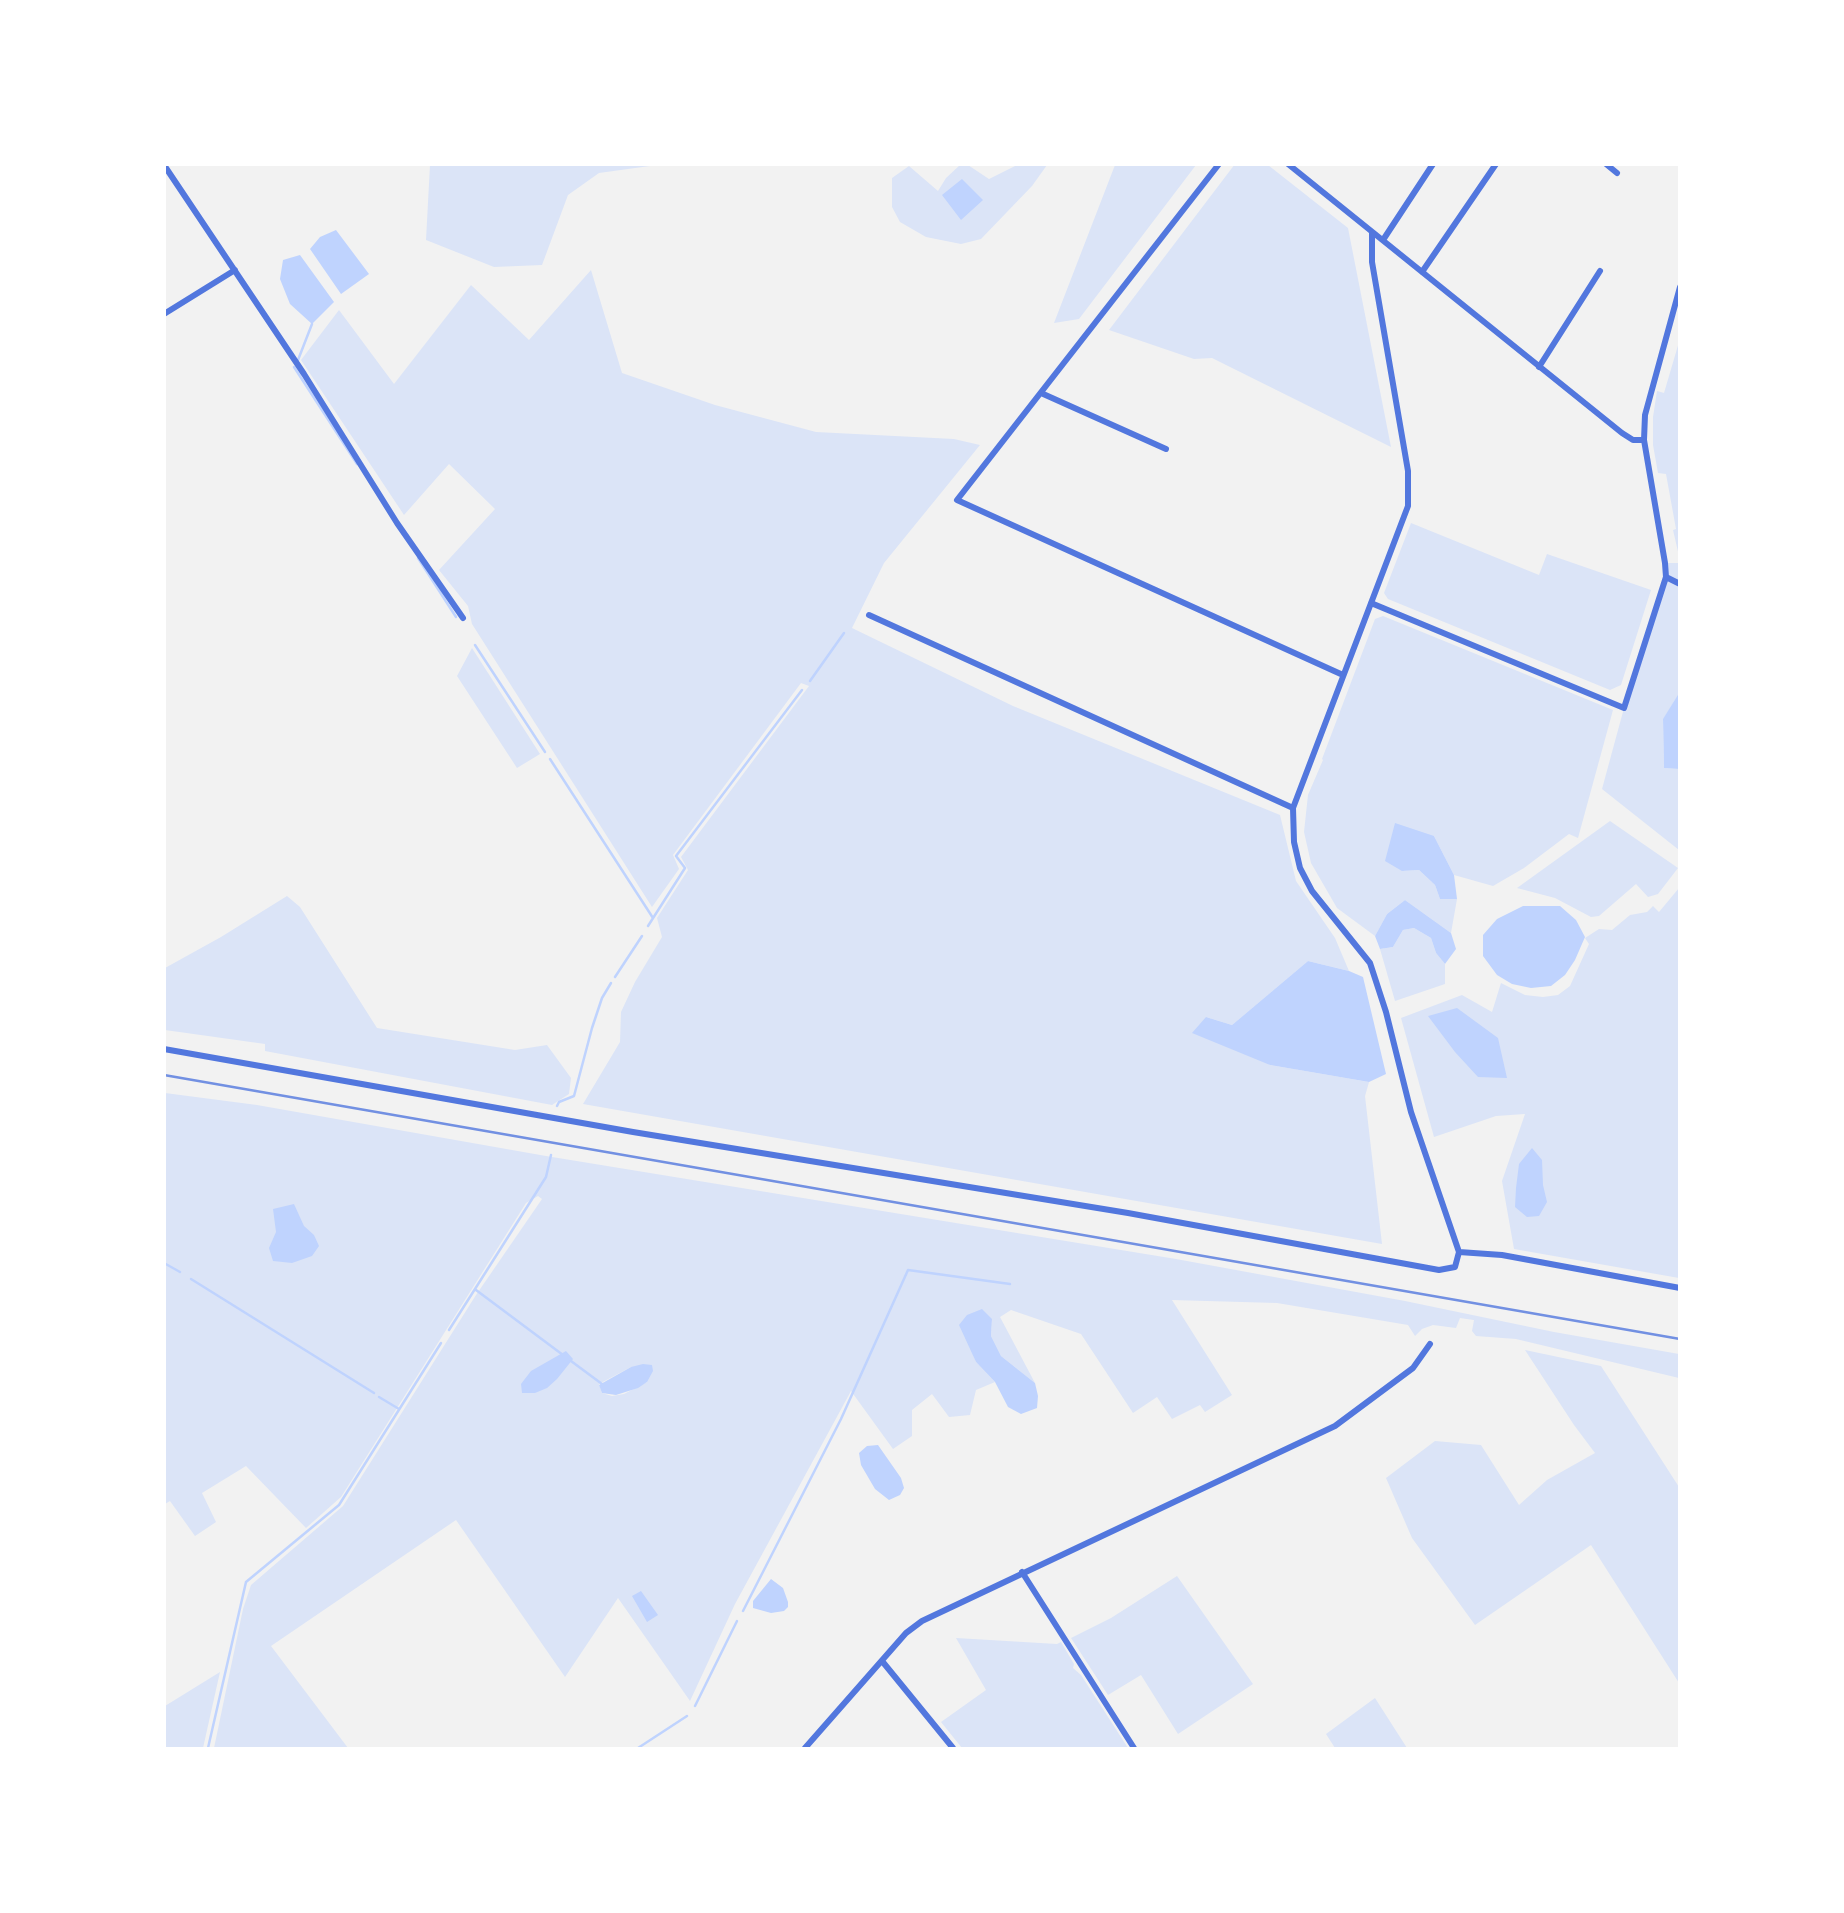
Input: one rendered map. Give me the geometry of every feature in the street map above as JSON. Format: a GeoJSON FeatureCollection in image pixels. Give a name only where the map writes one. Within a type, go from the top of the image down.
{"type":"FeatureCollection","features":[{"type":"Feature","properties":{"kind":"street"},"geometry":{"type":"LineString","coordinates":[[1219,164],[957,500],[1343,675]]}},
{"type":"Feature","properties":{"kind":"street"},"geometry":{"type":"LineString","coordinates":[[1288,164],[1622,433],[1633,440],[1644,440]]}},
{"type":"Feature","properties":{"kind":"street"},"geometry":{"type":"LineString","coordinates":[[1383,240],[1433,164]]}},
{"type":"Feature","properties":{"kind":"street"},"geometry":{"type":"LineString","coordinates":[[1422,272],[1496,164]]}},
{"type":"Feature","properties":{"kind":"street"},"geometry":{"type":"LineString","coordinates":[[1606,164],[1617,173]]}},
{"type":"Feature","properties":{"kind":"street"},"geometry":{"type":"LineString","coordinates":[[164,165],[304,374],[411,544],[463,618]]}},
{"type":"Feature","properties":{"kind":"street"},"geometry":{"type":"LineString","coordinates":[[164,1049],[633,1132],[1128,1213],[1439,1270],[1455,1267],[1459,1252],[1414,1121],[1386,1012],[1370,963],[1312,891],[1300,868],[1294,842],[1293,808],[1408,506],[1408,471],[1372,262],[1372,232]]}},
{"type":"Feature","properties":{"kind":"street"},"geometry":{"type":"LineString","coordinates":[[164,314],[235,270]]}},
{"type":"Feature","properties":{"kind":"street"},"geometry":{"type":"LineString","coordinates":[[1539,367],[1600,271]]}},
{"type":"Feature","properties":{"kind":"street"},"geometry":{"type":"LineString","coordinates":[[1371,603],[1624,708],[1666,577],[1644,440],[1646,412],[1679,287]]}},
{"type":"Feature","properties":{"kind":"street"},"geometry":{"type":"LineString","coordinates":[[1041,393],[1166,449]]}},
{"type":"Feature","properties":{"kind":"street"},"geometry":{"type":"LineString","coordinates":[[1666,577],[1679,584]]}},
{"type":"Feature","properties":{"kind":"street"},"geometry":{"type":"LineString","coordinates":[[869,615],[1293,808]]}},
{"type":"Feature","properties":{"kind":"street"},"geometry":{"type":"LineString","coordinates":[[1459,1252],[1509,1256],[1679,1288]]}},
{"type":"Feature","properties":{"kind":"street"},"geometry":{"type":"LineString","coordinates":[[805,1748],[906,1633],[922,1620],[1335,1426],[1413,1368],[1430,1344]]}},
{"type":"Feature","properties":{"kind":"street"},"geometry":{"type":"LineString","coordinates":[[1022,1572],[1134,1748]]}},
{"type":"Feature","properties":{"kind":"street"},"geometry":{"type":"LineString","coordinates":[[881,1661],[953,1748]]}},
{"type":"Feature","properties":{"kind":"shaded area"},"geometry":{"type":"Polygon","coordinates":[[[430,164],[657,165],[599,173],[568,195],[542,265],[494,267],[426,240],[430,164]]]}},
{"type":"Feature","properties":{"kind":"shaded area"},"geometry":{"type":"Polygon","coordinates":[[[1235,164],[1268,165],[1348,228],[1391,447],[1212,358],[1194,359],[1109,330],[1235,164]]]}},
{"type":"Feature","properties":{"kind":"shaded area"},"geometry":{"type":"Polygon","coordinates":[[[960,165],[968,165],[989,179],[1017,165],[1047,165],[1032,186],[981,239],[961,244],[926,237],[900,222],[892,207],[892,178],[909,166],[938,191],[946,178],[960,165]]]}},
{"type":"Feature","properties":{"kind":"shaded area"},"geometry":{"type":"Polygon","coordinates":[[[1115,165],[1196,165],[1079,319],[1054,323],[1115,165]]]}},
{"type":"Feature","properties":{"kind":"shaded area"},"geometry":{"type":"Polygon","coordinates":[[[591,270],[622,373],[715,405],[816,432],[954,439],[980,445],[884,563],[852,628],[1013,706],[1280,815],[1296,881],[1335,938],[1349,971],[1308,961],[1232,1025],[1206,1017],[1270,1065],[1369,1082],[1365,1096],[1382,1244],[583,1104],[620,1042],[621,1012],[635,982],[662,937],[657,918],[688,870],[681,857],[809,686],[801,683],[673,855],[679,869],[652,907],[472,624],[468,606],[439,570],[495,509],[449,464],[404,515],[301,360],[339,310],[394,384],[471,285],[529,340],[591,270]]]}},
{"type":"Feature","properties":{"kind":"shaded area"},"geometry":{"type":"Polygon","coordinates":[[[1679,342],[1679,556],[1666,474],[1658,473],[1653,445],[1653,417],[1657,391],[1664,393],[1679,342]]]}},
{"type":"Feature","properties":{"kind":"shaded area"},"geometry":{"type":"Polygon","coordinates":[[[1411,523],[1539,575],[1547,554],[1651,590],[1621,685],[1610,690],[1388,599],[1384,593],[1411,523]]]}},
{"type":"Feature","properties":{"kind":"shaded area"},"geometry":{"type":"Polygon","coordinates":[[[1665,563],[1679,563],[1679,693],[1663,720],[1664,768],[1679,769],[1679,850],[1602,789],[1624,708],[1666,577],[1665,563]]]}},
{"type":"Feature","properties":{"kind":"shaded area"},"geometry":{"type":"Polygon","coordinates":[[[1383,616],[1613,710],[1578,838],[1569,834],[1524,868],[1493,886],[1454,875],[1434,836],[1402,871],[1419,870],[1435,885],[1440,899],[1457,899],[1451,933],[1405,900],[1387,914],[1375,936],[1337,908],[1311,863],[1304,832],[1308,795],[1375,619],[1383,616]]]}},
{"type":"Feature","properties":{"kind":"shaded area"},"geometry":{"type":"Polygon","coordinates":[[[472,648],[540,754],[517,768],[457,676],[472,648]]]}},
{"type":"Feature","properties":{"kind":"shaded area"},"geometry":{"type":"Polygon","coordinates":[[[1610,821],[1678,868],[1658,894],[1648,897],[1636,884],[1599,916],[1591,917],[1555,898],[1517,888],[1610,821]]]}},
{"type":"Feature","properties":{"kind":"shaded area"},"geometry":{"type":"Polygon","coordinates":[[[1679,888],[1679,1278],[1514,1249],[1502,1181],[1525,1114],[1496,1116],[1434,1137],[1401,1018],[1462,995],[1492,1012],[1501,983],[1525,995],[1558,995],[1570,986],[1589,944],[1585,938],[1599,929],[1612,930],[1630,915],[1647,912],[1653,906],[1659,912],[1679,888]]]}},
{"type":"Feature","properties":{"kind":"shaded area"},"geometry":{"type":"Polygon","coordinates":[[[287,896],[300,907],[377,1028],[515,1050],[547,1045],[571,1078],[569,1094],[552,1105],[265,1051],[265,1044],[165,1030],[165,968],[287,896]]]}},
{"type":"Feature","properties":{"kind":"shaded area"},"geometry":{"type":"Polygon","coordinates":[[[1414,928],[1431,938],[1436,953],[1445,964],[1445,984],[1395,1001],[1380,949],[1393,947],[1403,930],[1414,928]]]}},
{"type":"Feature","properties":{"kind":"shaded area"},"geometry":{"type":"Polygon","coordinates":[[[165,1093],[257,1105],[546,1156],[1176,1259],[1679,1354],[1679,1378],[1516,1339],[1476,1336],[1472,1331],[1474,1320],[1460,1318],[1456,1328],[1433,1325],[1422,1329],[1415,1336],[1408,1325],[1277,1303],[1172,1300],[1232,1395],[1205,1412],[1200,1405],[1172,1419],[1157,1397],[1133,1413],[1081,1334],[1011,1310],[1000,1317],[1035,1383],[1001,1356],[991,1336],[992,1319],[969,1344],[976,1362],[995,1382],[976,1390],[970,1415],[949,1417],[932,1394],[912,1410],[912,1436],[893,1449],[851,1391],[735,1604],[690,1701],[618,1598],[565,1677],[456,1520],[271,1646],[348,1748],[214,1748],[243,1609],[251,1585],[343,1506],[476,1295],[542,1199],[538,1196],[526,1203],[341,1497],[306,1528],[246,1466],[202,1493],[216,1522],[195,1536],[170,1501],[165,1504],[165,1093]],[[631,1367],[599,1384],[602,1393],[612,1396],[624,1394],[647,1382],[631,1367]]]}},
{"type":"Feature","properties":{"kind":"shaded area"},"geometry":{"type":"Polygon","coordinates":[[[1525,1350],[1601,1366],[1679,1487],[1679,1683],[1591,1545],[1475,1625],[1412,1538],[1386,1478],[1435,1441],[1481,1445],[1519,1505],[1547,1480],[1595,1453],[1525,1350]]]}},
{"type":"Feature","properties":{"kind":"shaded area"},"geometry":{"type":"Polygon","coordinates":[[[1177,1576],[1253,1684],[1178,1734],[1141,1675],[1108,1695],[1071,1638],[1111,1618],[1177,1576]]]}},
{"type":"Feature","properties":{"kind":"shaded area"},"geometry":{"type":"Polygon","coordinates":[[[956,1638],[1057,1644],[1061,1642],[1074,1664],[1073,1668],[1081,1675],[1128,1748],[962,1748],[941,1722],[986,1690],[956,1638]]]}},
{"type":"Feature","properties":{"kind":"shaded area"},"geometry":{"type":"Polygon","coordinates":[[[220,1672],[203,1748],[165,1748],[165,1706],[220,1672]]]}},
{"type":"Feature","properties":{"kind":"shaded area"},"geometry":{"type":"Polygon","coordinates":[[[1375,1698],[1407,1748],[1335,1748],[1326,1734],[1375,1698]]]}},
{"type":"Feature","properties":{"kind":"water"},"geometry":{"type":"Polygon","coordinates":[[[962,179],[983,200],[961,220],[942,195],[962,179]]]}},
{"type":"Feature","properties":{"kind":"water"},"geometry":{"type":"Polygon","coordinates":[[[336,230],[369,274],[341,294],[310,249],[320,237],[336,230]]]}},
{"type":"Feature","properties":{"kind":"water"},"geometry":{"type":"Polygon","coordinates":[[[300,255],[334,302],[312,324],[290,304],[280,279],[283,260],[300,255]]]}},
{"type":"Feature","properties":{"kind":"water"},"geometry":{"type":"Polygon","coordinates":[[[1679,693],[1679,769],[1664,768],[1663,719],[1679,693]]]}},
{"type":"Feature","properties":{"kind":"water"},"geometry":{"type":"Polygon","coordinates":[[[1395,823],[1434,836],[1454,875],[1457,899],[1440,899],[1435,885],[1419,870],[1402,871],[1385,861],[1395,823]]]}},
{"type":"Feature","properties":{"kind":"water"},"geometry":{"type":"Polygon","coordinates":[[[1405,900],[1451,933],[1456,949],[1445,964],[1436,953],[1431,938],[1414,928],[1403,930],[1393,947],[1380,949],[1375,936],[1387,914],[1405,900]]]}},
{"type":"Feature","properties":{"kind":"water"},"geometry":{"type":"Polygon","coordinates":[[[1523,906],[1560,906],[1576,920],[1585,937],[1565,975],[1551,986],[1531,988],[1512,984],[1497,975],[1483,956],[1483,935],[1497,919],[1523,906]]]}},
{"type":"Feature","properties":{"kind":"water"},"geometry":{"type":"Polygon","coordinates":[[[1308,961],[1363,977],[1386,1074],[1369,1082],[1270,1065],[1192,1033],[1206,1017],[1232,1025],[1308,961]]]}},
{"type":"Feature","properties":{"kind":"water"},"geometry":{"type":"Polygon","coordinates":[[[1457,1008],[1498,1038],[1507,1078],[1478,1077],[1428,1016],[1457,1008]]]}},
{"type":"Feature","properties":{"kind":"water"},"geometry":{"type":"Polygon","coordinates":[[[1532,1148],[1542,1160],[1547,1202],[1539,1216],[1527,1217],[1515,1207],[1516,1188],[1519,1164],[1532,1148]]]}},
{"type":"Feature","properties":{"kind":"water"},"geometry":{"type":"Polygon","coordinates":[[[294,1204],[304,1226],[314,1235],[319,1246],[312,1256],[292,1263],[273,1261],[269,1248],[276,1232],[273,1209],[294,1204]]]}},
{"type":"Feature","properties":{"kind":"water"},"geometry":{"type":"Polygon","coordinates":[[[982,1309],[992,1319],[991,1336],[1001,1356],[1035,1383],[1037,1408],[1021,1414],[1008,1407],[995,1382],[976,1362],[959,1325],[967,1315],[982,1309]]]}},
{"type":"Feature","properties":{"kind":"water"},"geometry":{"type":"Polygon","coordinates":[[[566,1351],[573,1359],[557,1379],[547,1388],[535,1393],[522,1393],[521,1384],[531,1371],[566,1351]]]}},
{"type":"Feature","properties":{"kind":"water"},"geometry":{"type":"Polygon","coordinates":[[[652,1365],[653,1371],[647,1382],[616,1395],[602,1393],[599,1385],[631,1367],[652,1365]]]}},
{"type":"Feature","properties":{"kind":"water"},"geometry":{"type":"Polygon","coordinates":[[[878,1445],[901,1478],[904,1488],[900,1495],[889,1500],[875,1489],[861,1465],[859,1453],[867,1446],[878,1445]]]}},
{"type":"Feature","properties":{"kind":"water"},"geometry":{"type":"Polygon","coordinates":[[[771,1579],[783,1588],[788,1602],[784,1611],[771,1613],[753,1608],[753,1601],[771,1579]]]}},
{"type":"Feature","properties":{"kind":"water"},"geometry":{"type":"Polygon","coordinates":[[[641,1591],[658,1615],[647,1622],[632,1596],[641,1591]]]}},
{"type":"Feature","properties":{"kind":"waterway"},"geometry":{"type":"LineString","coordinates":[[298,360],[312,324]]}},
{"type":"Feature","properties":{"kind":"waterway"},"geometry":{"type":"LineString","coordinates":[[294,367],[357,464]]}},
{"type":"Feature","properties":{"kind":"waterway"},"geometry":{"type":"LineString","coordinates":[[418,558],[456,617]]}},
{"type":"Feature","properties":{"kind":"waterway"},"geometry":{"type":"LineString","coordinates":[[810,681],[844,633]]}},
{"type":"Feature","properties":{"kind":"waterway"},"geometry":{"type":"LineString","coordinates":[[475,645],[545,752]]}},
{"type":"Feature","properties":{"kind":"waterway"},"geometry":{"type":"LineString","coordinates":[[648,926],[685,868],[676,856],[802,690]]}},
{"type":"Feature","properties":{"kind":"waterway"},"geometry":{"type":"LineString","coordinates":[[550,759],[653,918]]}},
{"type":"Feature","properties":{"kind":"waterway"},"geometry":{"type":"LineString","coordinates":[[615,977],[642,936]]}},
{"type":"Feature","properties":{"kind":"waterway"},"geometry":{"type":"LineString","coordinates":[[557,1106],[559,1102],[574,1096],[592,1028],[602,998],[611,983]]}},
{"type":"Feature","properties":{"kind":"waterway"},"geometry":{"type":"LineString","coordinates":[[449,1330],[546,1177],[551,1155]]}},
{"type":"Feature","properties":{"kind":"waterway"},"geometry":{"type":"LineString","coordinates":[[164,1263],[180,1272]]}},
{"type":"Feature","properties":{"kind":"waterway"},"geometry":{"type":"LineString","coordinates":[[743,1611],[841,1419],[908,1270],[1010,1284]]}},
{"type":"Feature","properties":{"kind":"waterway"},"geometry":{"type":"LineString","coordinates":[[191,1279],[374,1393]]}},
{"type":"Feature","properties":{"kind":"waterway"},"geometry":{"type":"LineString","coordinates":[[476,1290],[563,1355]]}},
{"type":"Feature","properties":{"kind":"waterway"},"geometry":{"type":"LineString","coordinates":[[208,1748],[246,1582],[339,1505],[441,1343]]}},
{"type":"Feature","properties":{"kind":"waterway"},"geometry":{"type":"LineString","coordinates":[[571,1361],[602,1384]]}},
{"type":"Feature","properties":{"kind":"waterway"},"geometry":{"type":"LineString","coordinates":[[379,1397],[399,1409]]}},
{"type":"Feature","properties":{"kind":"waterway"},"geometry":{"type":"LineString","coordinates":[[695,1706],[737,1621]]}},
{"type":"Feature","properties":{"kind":"waterway"},"geometry":{"type":"LineString","coordinates":[[638,1748],[687,1716]]}},
{"type":"Feature","properties":{"kind":"railway"},"geometry":{"type":"LineString","coordinates":[[164,1075],[1680,1339]]}}]}
